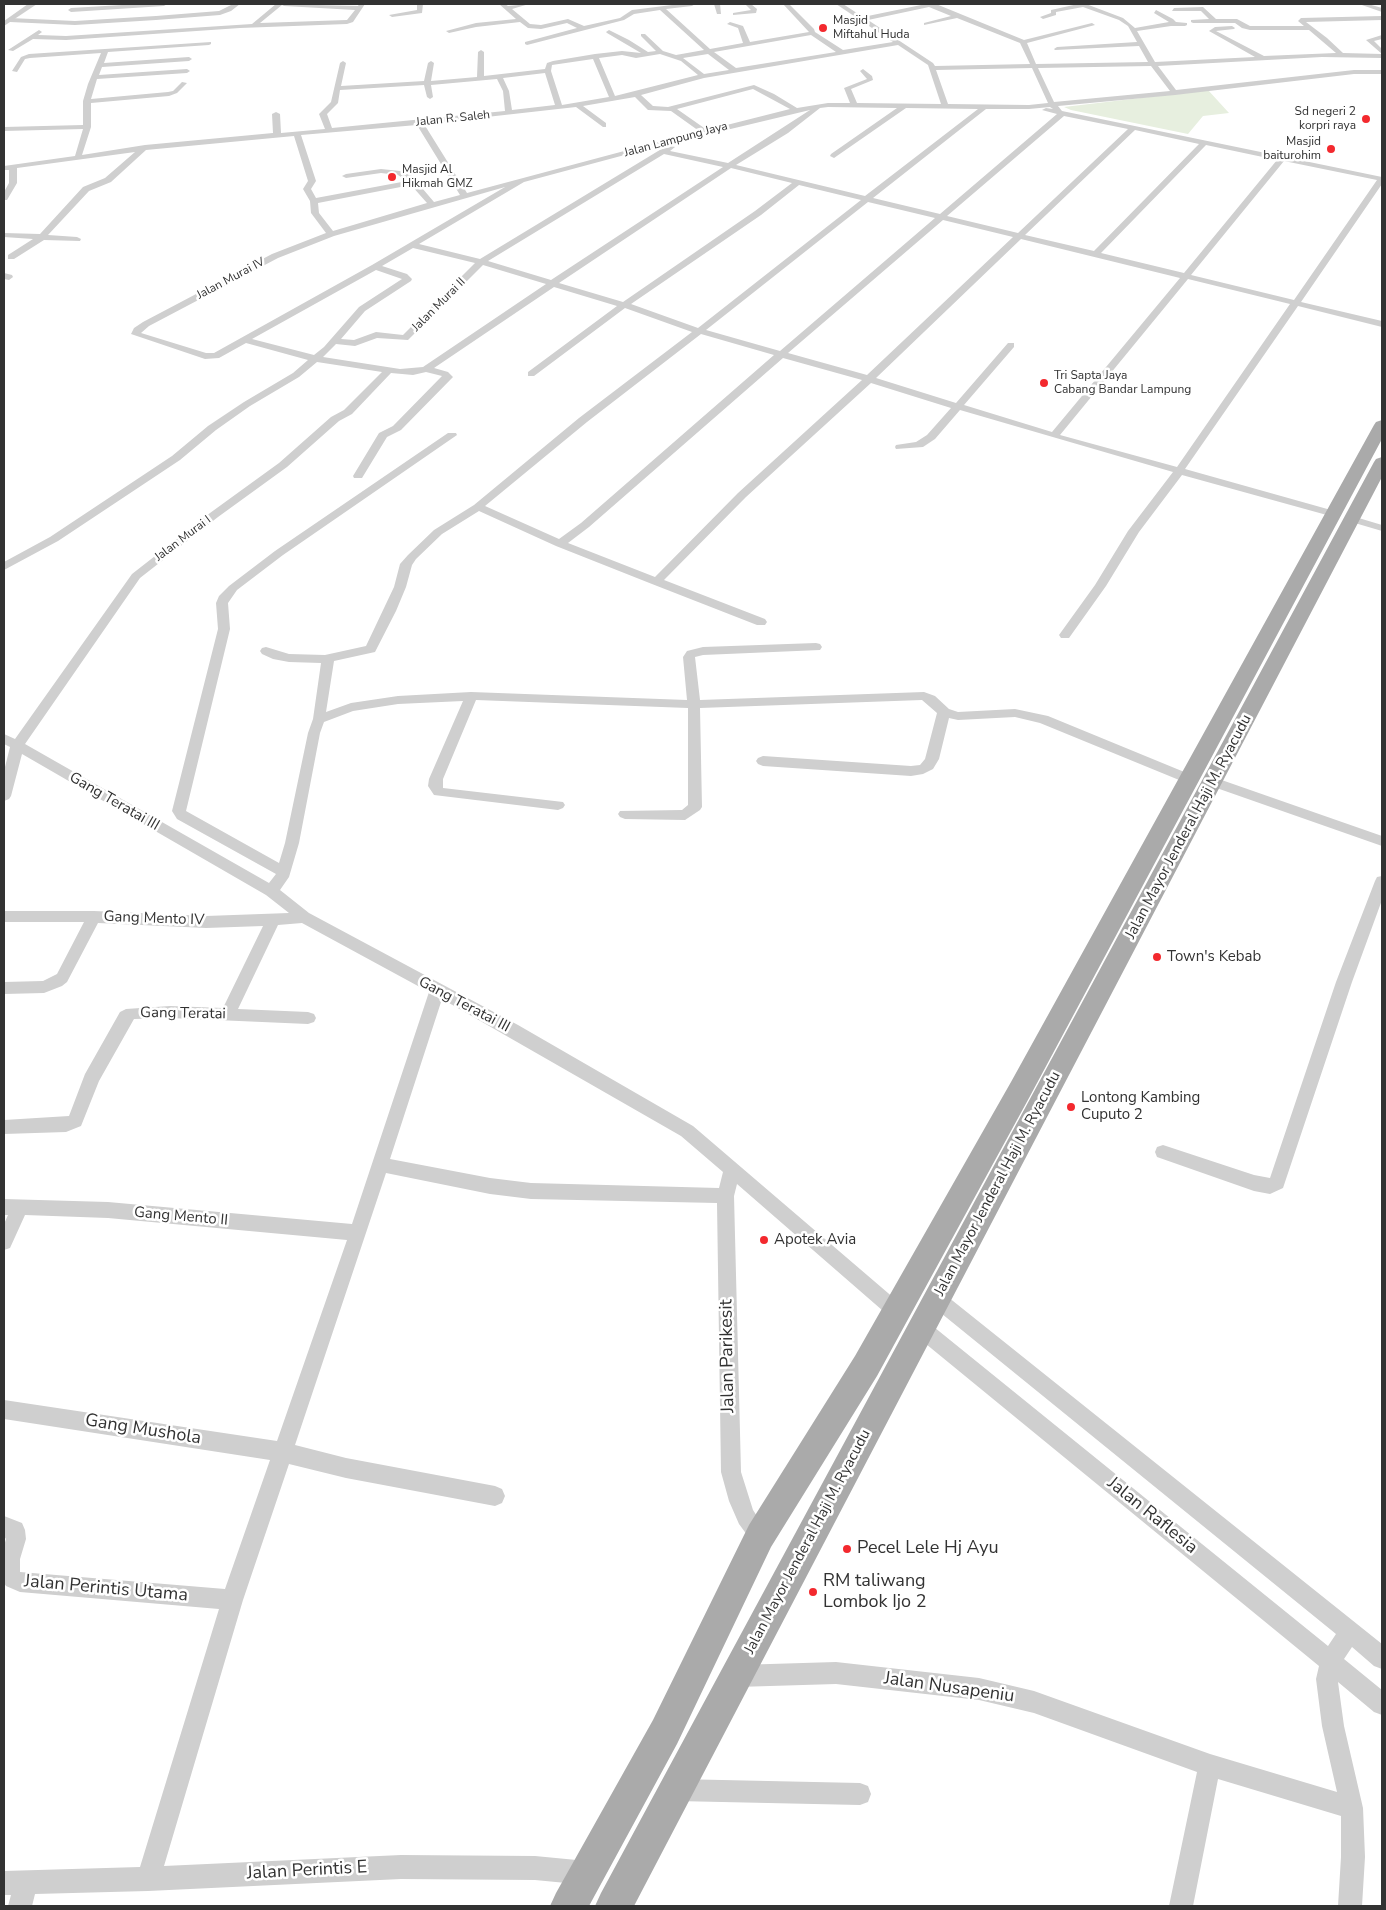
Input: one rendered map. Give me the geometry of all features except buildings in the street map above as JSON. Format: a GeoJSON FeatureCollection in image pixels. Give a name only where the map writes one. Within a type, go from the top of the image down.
{"type":"FeatureCollection","features":[{"type":"Feature","properties":{"kind":"main road","name":"Jalan Mayor Jenderal Haji M. Ryacudu"},"geometry":{"type":"LineString","coordinates":[[616,1902],[733,1683],[918,1308],[1208,757],[1218,739],[1227,739],[1232,745],[1253,706],[1343,516],[1382,425]]}},
{"type":"Feature","properties":{"kind":"main road","name":"Jalan Mayor Jenderal Haji M. Ryacudu"},"geometry":{"type":"LineString","coordinates":[[1200,775],[1220,723],[1343,516],[1382,462]]}},
{"type":"Feature","properties":{"kind":"main road"},"geometry":{"type":"LineString","coordinates":[[1220,723],[1224,729],[1233,730],[1244,710],[1253,706]]}},
{"type":"Feature","properties":{"kind":"main road","name":"Jalan Mayor Jenderal Haji M. Ryacudu"},"geometry":{"type":"LineString","coordinates":[[569,1906],[665,1732],[760,1536],[866,1366],[918,1308]]}},
{"type":"Feature","properties":{"kind":"main road"},"geometry":{"type":"LineString","coordinates":[[665,1732],[666,1745],[669,1752],[677,1755],[683,1754],[713,1701],[733,1683]]}},
{"type":"Feature","properties":{"kind":"main road"},"geometry":{"type":"LineString","coordinates":[[593,1863],[620,1834],[651,1777],[661,1773],[667,1777],[676,1790]]}},
{"type":"Feature","properties":{"kind":"street"},"geometry":{"type":"LineString","coordinates":[[6,22],[33,4]]}},
{"type":"Feature","properties":{"kind":"street"},"geometry":{"type":"LineString","coordinates":[[11,50],[77,4]]}},
{"type":"Feature","properties":{"kind":"street"},"geometry":{"type":"LineString","coordinates":[[71,10],[115,5],[164,4]]}},
{"type":"Feature","properties":{"kind":"street"},"geometry":{"type":"LineString","coordinates":[[6,22],[81,23],[156,18],[224,12],[237,4]]}},
{"type":"Feature","properties":{"kind":"street"},"geometry":{"type":"LineString","coordinates":[[253,26],[279,4]]}},
{"type":"Feature","properties":{"kind":"street"},"geometry":{"type":"LineString","coordinates":[[284,4],[361,6]]}},
{"type":"Feature","properties":{"kind":"street"},"geometry":{"type":"LineString","coordinates":[[392,15],[420,12],[420,4]]}},
{"type":"Feature","properties":{"kind":"street"},"geometry":{"type":"LineString","coordinates":[[506,6],[526,4]]}},
{"type":"Feature","properties":{"kind":"street"},"geometry":{"type":"LineString","coordinates":[[526,43],[622,19],[632,12],[692,4]]}},
{"type":"Feature","properties":{"kind":"street"},"geometry":{"type":"LineString","coordinates":[[717,4],[719,13]]}},
{"type":"Feature","properties":{"kind":"street"},"geometry":{"type":"LineString","coordinates":[[734,14],[754,12],[748,4]]}},
{"type":"Feature","properties":{"kind":"street"},"geometry":{"type":"LineString","coordinates":[[786,4],[812,30],[812,33],[841,52]]}},
{"type":"Feature","properties":{"kind":"street"},"geometry":{"type":"LineString","coordinates":[[839,4],[929,62],[934,68],[945,106]]}},
{"type":"Feature","properties":{"kind":"street"},"geometry":{"type":"LineString","coordinates":[[862,18],[932,4],[1023,42],[1092,25]]}},
{"type":"Feature","properties":{"kind":"street"},"geometry":{"type":"LineString","coordinates":[[1043,17],[1054,14],[1053,10],[1082,4],[1121,19],[1130,25],[1153,64],[1175,93]]}},
{"type":"Feature","properties":{"kind":"street"},"geometry":{"type":"LineString","coordinates":[[1362,4],[1382,10]]}},
{"type":"Feature","properties":{"kind":"street"},"geometry":{"type":"LineString","coordinates":[[284,25],[307,5]]}},
{"type":"Feature","properties":{"kind":"street"},"geometry":{"type":"LineString","coordinates":[[330,12],[336,6]]}},
{"type":"Feature","properties":{"kind":"street"},"geometry":{"type":"LineString","coordinates":[[30,37],[66,38],[349,22],[361,6]]}},
{"type":"Feature","properties":{"kind":"street"},"geometry":{"type":"LineString","coordinates":[[506,6],[531,27],[541,27],[568,21],[583,28]]}},
{"type":"Feature","properties":{"kind":"street"},"geometry":{"type":"LineString","coordinates":[[177,16],[187,8]]}},
{"type":"Feature","properties":{"kind":"street"},"geometry":{"type":"LineString","coordinates":[[661,8],[694,39],[734,71]]}},
{"type":"Feature","properties":{"kind":"street"},"geometry":{"type":"LineString","coordinates":[[1174,10],[1202,9],[1214,20]]}},
{"type":"Feature","properties":{"kind":"street"},"geometry":{"type":"LineString","coordinates":[[1156,12],[1171,20],[1173,23],[1171,24]]}},
{"type":"Feature","properties":{"kind":"street"},"geometry":{"type":"LineString","coordinates":[[1193,21],[1237,21],[1242,19],[1237,13]]}},
{"type":"Feature","properties":{"kind":"street"},"geometry":{"type":"LineString","coordinates":[[926,24],[958,16]]}},
{"type":"Feature","properties":{"kind":"street"},"geometry":{"type":"LineString","coordinates":[[153,48],[156,18]]}},
{"type":"Feature","properties":{"kind":"street"},"geometry":{"type":"LineString","coordinates":[[317,23],[324,18]]}},
{"type":"Feature","properties":{"kind":"street"},"geometry":{"type":"LineString","coordinates":[[1364,18],[1377,27]]}},
{"type":"Feature","properties":{"kind":"street"},"geometry":{"type":"LineString","coordinates":[[1341,55],[1325,39],[1301,20],[1382,18]]}},
{"type":"Feature","properties":{"kind":"street"},"geometry":{"type":"LineString","coordinates":[[449,31],[476,25],[521,20]]}},
{"type":"Feature","properties":{"kind":"street"},"geometry":{"type":"LineString","coordinates":[[1237,21],[1246,28]]}},
{"type":"Feature","properties":{"kind":"street"},"geometry":{"type":"LineString","coordinates":[[730,24],[741,27],[747,44]]}},
{"type":"Feature","properties":{"kind":"street"},"geometry":{"type":"LineString","coordinates":[[1133,30],[1171,24],[1185,24]]}},
{"type":"Feature","properties":{"kind":"street"},"geometry":{"type":"LineString","coordinates":[[1262,58],[1212,31],[1215,29],[1246,28],[1309,28]]}},
{"type":"Feature","properties":{"kind":"street"},"geometry":{"type":"LineString","coordinates":[[609,32],[647,54]]}},
{"type":"Feature","properties":{"kind":"street"},"geometry":{"type":"LineString","coordinates":[[678,57],[812,33]]}},
{"type":"Feature","properties":{"kind":"street"},"geometry":{"type":"LineString","coordinates":[[643,35],[661,52]]}},
{"type":"Feature","properties":{"kind":"street"},"geometry":{"type":"LineString","coordinates":[[1382,37],[1369,40],[1382,54]]}},
{"type":"Feature","properties":{"kind":"street"},"geometry":{"type":"LineString","coordinates":[[1023,42],[1052,105],[1062,114]]}},
{"type":"Feature","properties":{"kind":"street"},"geometry":{"type":"LineString","coordinates":[[15,72],[23,58],[26,57],[209,43]]}},
{"type":"Feature","properties":{"kind":"street","name":"Jalan R. Saleh"},"geometry":{"type":"LineString","coordinates":[[4,168],[145,147],[420,123],[577,105],[633,95],[703,76],[899,43]]}},
{"type":"Feature","properties":{"kind":"street"},"geometry":{"type":"LineString","coordinates":[[1057,49],[1142,44]]}},
{"type":"Feature","properties":{"kind":"street"},"geometry":{"type":"LineString","coordinates":[[78,157],[87,127],[88,101],[93,77],[104,52]]}},
{"type":"Feature","properties":{"kind":"street"},"geometry":{"type":"LineString","coordinates":[[480,79],[481,52]]}},
{"type":"Feature","properties":{"kind":"street"},"geometry":{"type":"LineString","coordinates":[[559,107],[548,71],[549,65],[552,63],[622,53],[632,56],[661,52],[678,57],[703,76]]}},
{"type":"Feature","properties":{"kind":"street"},"geometry":{"type":"LineString","coordinates":[[934,68],[1153,64],[1382,54]]}},
{"type":"Feature","properties":{"kind":"street"},"geometry":{"type":"LineString","coordinates":[[595,56],[613,99]]}},
{"type":"Feature","properties":{"kind":"street"},"geometry":{"type":"LineString","coordinates":[[98,65],[189,59]]}},
{"type":"Feature","properties":{"kind":"street"},"geometry":{"type":"LineString","coordinates":[[1253,59],[1267,68]]}},
{"type":"Feature","properties":{"kind":"street"},"geometry":{"type":"LineString","coordinates":[[329,131],[323,114],[334,103],[343,63]]}},
{"type":"Feature","properties":{"kind":"street"},"geometry":{"type":"LineString","coordinates":[[430,97],[427,83],[431,63]]}},
{"type":"Feature","properties":{"kind":"street"},"geometry":{"type":"LineString","coordinates":[[93,77],[187,71]]}},
{"type":"Feature","properties":{"kind":"street"},"geometry":{"type":"LineString","coordinates":[[337,88],[480,79],[548,71]]}},
{"type":"Feature","properties":{"kind":"street"},"geometry":{"type":"LineString","coordinates":[[854,105],[847,88],[870,80],[870,77],[863,71]]}},
{"type":"Feature","properties":{"kind":"street"},"geometry":{"type":"LineString","coordinates":[[1274,72],[1288,81]]}},
{"type":"Feature","properties":{"kind":"street"},"geometry":{"type":"LineString","coordinates":[[1029,107],[1288,81],[1354,72],[1382,72]]}},
{"type":"Feature","properties":{"kind":"street"},"geometry":{"type":"LineString","coordinates":[[499,77],[506,91],[509,112]]}},
{"type":"Feature","properties":{"kind":"street"},"geometry":{"type":"LineString","coordinates":[[88,101],[172,94],[184,83]]}},
{"type":"Feature","properties":{"kind":"street"},"geometry":{"type":"LineString","coordinates":[[634,106],[630,101],[633,95],[651,108],[670,109],[754,87],[796,110]]}},
{"type":"Feature","properties":{"kind":"street"},"geometry":{"type":"LineString","coordinates":[[577,105],[604,125]]}},
{"type":"Feature","properties":{"kind":"street","name":"Jalan Lampung Jaya"},"geometry":{"type":"LineString","coordinates":[[331,234],[692,135],[796,110],[820,106],[854,105],[1029,107]]}},
{"type":"Feature","properties":{"kind":"street"},"geometry":{"type":"LineString","coordinates":[[244,340],[316,359],[413,372],[426,368],[820,106]]}},
{"type":"Feature","properties":{"kind":"street"},"geometry":{"type":"LineString","coordinates":[[266,651],[273,655],[288,658],[328,659],[332,656],[371,648],[400,587],[406,564],[438,532],[478,507],[583,420],[984,106]]}},
{"type":"Feature","properties":{"kind":"street"},"geometry":{"type":"LineString","coordinates":[[834,156],[903,107]]}},
{"type":"Feature","properties":{"kind":"street"},"geometry":{"type":"LineString","coordinates":[[1029,107],[1382,179],[1179,471],[1134,531],[1100,586],[1065,635]]}},
{"type":"Feature","properties":{"kind":"street"},"geometry":{"type":"LineString","coordinates":[[670,109],[705,132]]}},
{"type":"Feature","properties":{"kind":"street"},"geometry":{"type":"LineString","coordinates":[[276,114],[277,136]]}},
{"type":"Feature","properties":{"kind":"street"},"geometry":{"type":"LineString","coordinates":[[560,544],[585,525],[661,457],[1062,114]]}},
{"type":"Feature","properties":{"kind":"street"},"geometry":{"type":"LineString","coordinates":[[420,123],[468,195],[489,200]]}},
{"type":"Feature","properties":{"kind":"street"},"geometry":{"type":"LineString","coordinates":[[4,129],[87,127]]}},
{"type":"Feature","properties":{"kind":"street"},"geometry":{"type":"LineString","coordinates":[[656,582],[736,501],[869,379],[1133,128]]}},
{"type":"Feature","properties":{"kind":"street"},"geometry":{"type":"LineString","coordinates":[[297,134],[312,181],[307,189],[314,201],[315,213],[331,234]]}},
{"type":"Feature","properties":{"kind":"street"},"geometry":{"type":"LineString","coordinates":[[481,262],[692,135]]}},
{"type":"Feature","properties":{"kind":"street"},"geometry":{"type":"LineString","coordinates":[[1095,256],[1204,143]]}},
{"type":"Feature","properties":{"kind":"street"},"geometry":{"type":"LineString","coordinates":[[11,256],[42,237],[86,189],[108,180],[145,147]]}},
{"type":"Feature","properties":{"kind":"street"},"geometry":{"type":"LineString","coordinates":[[664,152],[730,166],[1095,256],[1382,324]]}},
{"type":"Feature","properties":{"kind":"street"},"geometry":{"type":"LineString","coordinates":[[1054,436],[1283,158]]}},
{"type":"Feature","properties":{"kind":"street"},"geometry":{"type":"LineString","coordinates":[[4,198],[13,183],[13,167]]}},
{"type":"Feature","properties":{"kind":"street"},"geometry":{"type":"LineString","coordinates":[[346,176],[390,171],[408,177],[434,206]]}},
{"type":"Feature","properties":{"kind":"street"},"geometry":{"type":"LineString","coordinates":[[244,340],[375,267],[411,244],[521,181]]}},
{"type":"Feature","properties":{"kind":"street"},"geometry":{"type":"LineString","coordinates":[[314,201],[413,182]]}},
{"type":"Feature","properties":{"kind":"street"},"geometry":{"type":"LineString","coordinates":[[531,374],[624,305],[758,213],[797,183]]}},
{"type":"Feature","properties":{"kind":"street","name":"Jalan Murai IV"},"geometry":{"type":"LineString","coordinates":[[244,340],[218,356],[211,357],[153,340],[136,334],[136,332],[160,316],[275,256],[331,234]]}},
{"type":"Feature","properties":{"kind":"street"},"geometry":{"type":"LineString","coordinates":[[4,235],[77,239]]}},
{"type":"Feature","properties":{"kind":"street"},"geometry":{"type":"LineString","coordinates":[[411,244],[481,262],[624,305],[699,331],[869,379],[1054,436],[1382,528]]}},
{"type":"Feature","properties":{"kind":"street","name":"Jalan Murai II"},"geometry":{"type":"LineString","coordinates":[[335,341],[355,343],[376,335],[400,339],[405,338],[481,262]]}},
{"type":"Feature","properties":{"kind":"street"},"geometry":{"type":"LineString","coordinates":[[4,567],[54,539],[176,458],[247,404],[285,383],[316,359],[335,341],[362,309],[408,279],[375,267]]}},
{"type":"Feature","properties":{"kind":"street"},"geometry":{"type":"LineString","coordinates":[[900,447],[924,443],[1011,345]]}},
{"type":"Feature","properties":{"kind":"street"},"geometry":{"type":"LineString","coordinates":[[358,476],[382,435],[397,428],[448,377],[445,374],[426,368]]}},
{"type":"Feature","properties":{"kind":"street","name":"Jalan Murai I"},"geometry":{"type":"LineString","coordinates":[[18,744],[136,576],[206,521],[284,465],[335,419],[348,412],[389,370]]}},
{"type":"Feature","properties":{"kind":"street"},"geometry":{"type":"LineString","coordinates":[[328,659],[324,673],[319,719],[314,733],[292,843],[277,882],[182,816],[179,811],[224,629],[222,603],[225,596],[233,588],[279,553],[452,435]]}},
{"type":"Feature","properties":{"kind":"street"},"geometry":{"type":"LineString","coordinates":[[478,507],[560,544],[761,622]]}},
{"type":"Feature","properties":{"kind":"street"},"geometry":{"type":"LineString","coordinates":[[626,814],[685,815],[695,807],[694,704],[689,657],[694,652],[816,647]]}},
{"type":"Feature","properties":{"kind":"street"},"geometry":{"type":"LineString","coordinates":[[319,719],[351,708],[398,700],[471,696],[694,704],[924,696],[931,699],[944,712],[958,716],[1026,714],[1043,719],[1382,841]]}},
{"type":"Feature","properties":{"kind":"street"},"geometry":{"type":"LineString","coordinates":[[471,696],[436,779],[435,786],[439,792],[558,805]]}},
{"type":"Feature","properties":{"kind":"street"},"geometry":{"type":"LineString","coordinates":[[763,761],[911,771],[923,769],[928,766],[932,759],[944,712]]}},
{"type":"Feature","properties":{"kind":"street","name":"Gang Teratai III"},"geometry":{"type":"LineString","coordinates":[[4,738],[277,882],[304,917],[512,1030],[687,1131],[732,1170],[918,1308]]}},
{"type":"Feature","properties":{"kind":"street"},"geometry":{"type":"LineString","coordinates":[[4,796],[18,744]]}},
{"type":"Feature","properties":{"kind":"street"},"geometry":{"type":"LineString","coordinates":[[1163,1152],[1254,1184],[1270,1186],[1277,1184],[1344,982],[1382,881]]}},
{"type":"Feature","properties":{"kind":"street","name":"Gang Mento IV"},"geometry":{"type":"LineString","coordinates":[[4,916],[94,917],[183,921],[274,920],[304,917]]}},
{"type":"Feature","properties":{"kind":"street"},"geometry":{"type":"LineString","coordinates":[[4,988],[44,987],[57,982],[62,978],[94,917]]}},
{"type":"Feature","properties":{"kind":"street"},"geometry":{"type":"LineString","coordinates":[[228,1014],[274,920]]}},
{"type":"Feature","properties":{"kind":"street"},"geometry":{"type":"LineString","coordinates":[[148,1879],[232,1600],[381,1165],[437,990]]}},
{"type":"Feature","properties":{"kind":"street","name":"Gang Teratai"},"geometry":{"type":"LineString","coordinates":[[4,1127],[66,1125],[75,1121],[91,1079],[126,1016],[136,1012],[308,1018]]}},
{"type":"Feature","properties":{"kind":"street"},"geometry":{"type":"LineString","coordinates":[[381,1165],[490,1186],[531,1190],[725,1196]]}},
{"type":"Feature","properties":{"kind":"street","name":"Jalan Parikesit"},"geometry":{"type":"LineString","coordinates":[[732,1170],[725,1196],[731,1472],[742,1509],[760,1536]]}},
{"type":"Feature","properties":{"kind":"street"},"geometry":{"type":"LineString","coordinates":[[4,1242],[12,1208]]}},
{"type":"Feature","properties":{"kind":"street","name":"Gang Mento II"},"geometry":{"type":"LineString","coordinates":[[12,1208],[108,1210],[358,1233]]}},
{"type":"Feature","properties":{"kind":"street"},"geometry":{"type":"LineString","coordinates":[[918,1308],[1382,1658]]}},
{"type":"Feature","properties":{"kind":"street","name":"Jalan Raflesia"},"geometry":{"type":"LineString","coordinates":[[918,1308],[1333,1658],[1382,1704]]}},
{"type":"Feature","properties":{"kind":"street","name":"Gang Mushola"},"geometry":{"type":"LineString","coordinates":[[4,1409],[282,1452],[346,1468],[495,1496]]}},
{"type":"Feature","properties":{"kind":"street","name":"Jalan Perintis Utama"},"geometry":{"type":"LineString","coordinates":[[4,1526],[15,1530],[16,1539],[10,1559],[9,1572],[13,1579],[20,1582],[232,1600]]}},
{"type":"Feature","properties":{"kind":"street"},"geometry":{"type":"LineString","coordinates":[[1348,1634],[1333,1658],[1327,1679],[1333,1726],[1352,1808],[1353,1857],[1350,1906]]}},
{"type":"Feature","properties":{"kind":"street","name":"Jalan Nusapeniu"},"geometry":{"type":"LineString","coordinates":[[733,1683],[836,1673],[979,1689],[1034,1702],[1210,1766],[1352,1808]]}},
{"type":"Feature","properties":{"kind":"street"},"geometry":{"type":"LineString","coordinates":[[1181,1906],[1210,1766]]}},
{"type":"Feature","properties":{"kind":"street"},"geometry":{"type":"LineString","coordinates":[[676,1790],[860,1794]]}},
{"type":"Feature","properties":{"kind":"street","name":"Jalan Perintis E"},"geometry":{"type":"LineString","coordinates":[[20,1906],[15,1883],[148,1879],[401,1867],[535,1868],[593,1863]]}},
{"type":"Feature","properties":{"kind":"green space"},"geometry":{"type":"Polygon","coordinates":[[[1208,90],[1229,113],[1203,116],[1188,134],[1064,107],[1208,90]]]}},
{"type":"Feature","properties":{"kind":"place","name":"Masjid Miftahul Huda"},"geometry":{"type":"Point","coordinates":[823,28]}},
{"type":"Feature","properties":{"kind":"place","name":"Sd negeri 2 korpri raya"},"geometry":{"type":"Point","coordinates":[1366,119]}},
{"type":"Feature","properties":{"kind":"place","name":"Masjid baiturohim"},"geometry":{"type":"Point","coordinates":[1331,149]}},
{"type":"Feature","properties":{"kind":"place","name":"Masjid Al Hikmah GMZ"},"geometry":{"type":"Point","coordinates":[392,177]}},
{"type":"Feature","properties":{"kind":"place","name":"Tri Sapta Jaya Cabang Bandar Lampung"},"geometry":{"type":"Point","coordinates":[1044,383]}},
{"type":"Feature","properties":{"kind":"place","name":"Town's Kebab"},"geometry":{"type":"Point","coordinates":[1157,957]}},
{"type":"Feature","properties":{"kind":"place","name":"Lontong Kambing Cuputo 2"},"geometry":{"type":"Point","coordinates":[1071,1107]}},
{"type":"Feature","properties":{"kind":"place","name":"Apotek Avia"},"geometry":{"type":"Point","coordinates":[764,1240]}},
{"type":"Feature","properties":{"kind":"place","name":"Pecel Lele Hj Ayu"},"geometry":{"type":"Point","coordinates":[847,1549]}},
{"type":"Feature","properties":{"kind":"place","name":"RM taliwang Lombok Ijo 2"},"geometry":{"type":"Point","coordinates":[813,1592]}}]}
